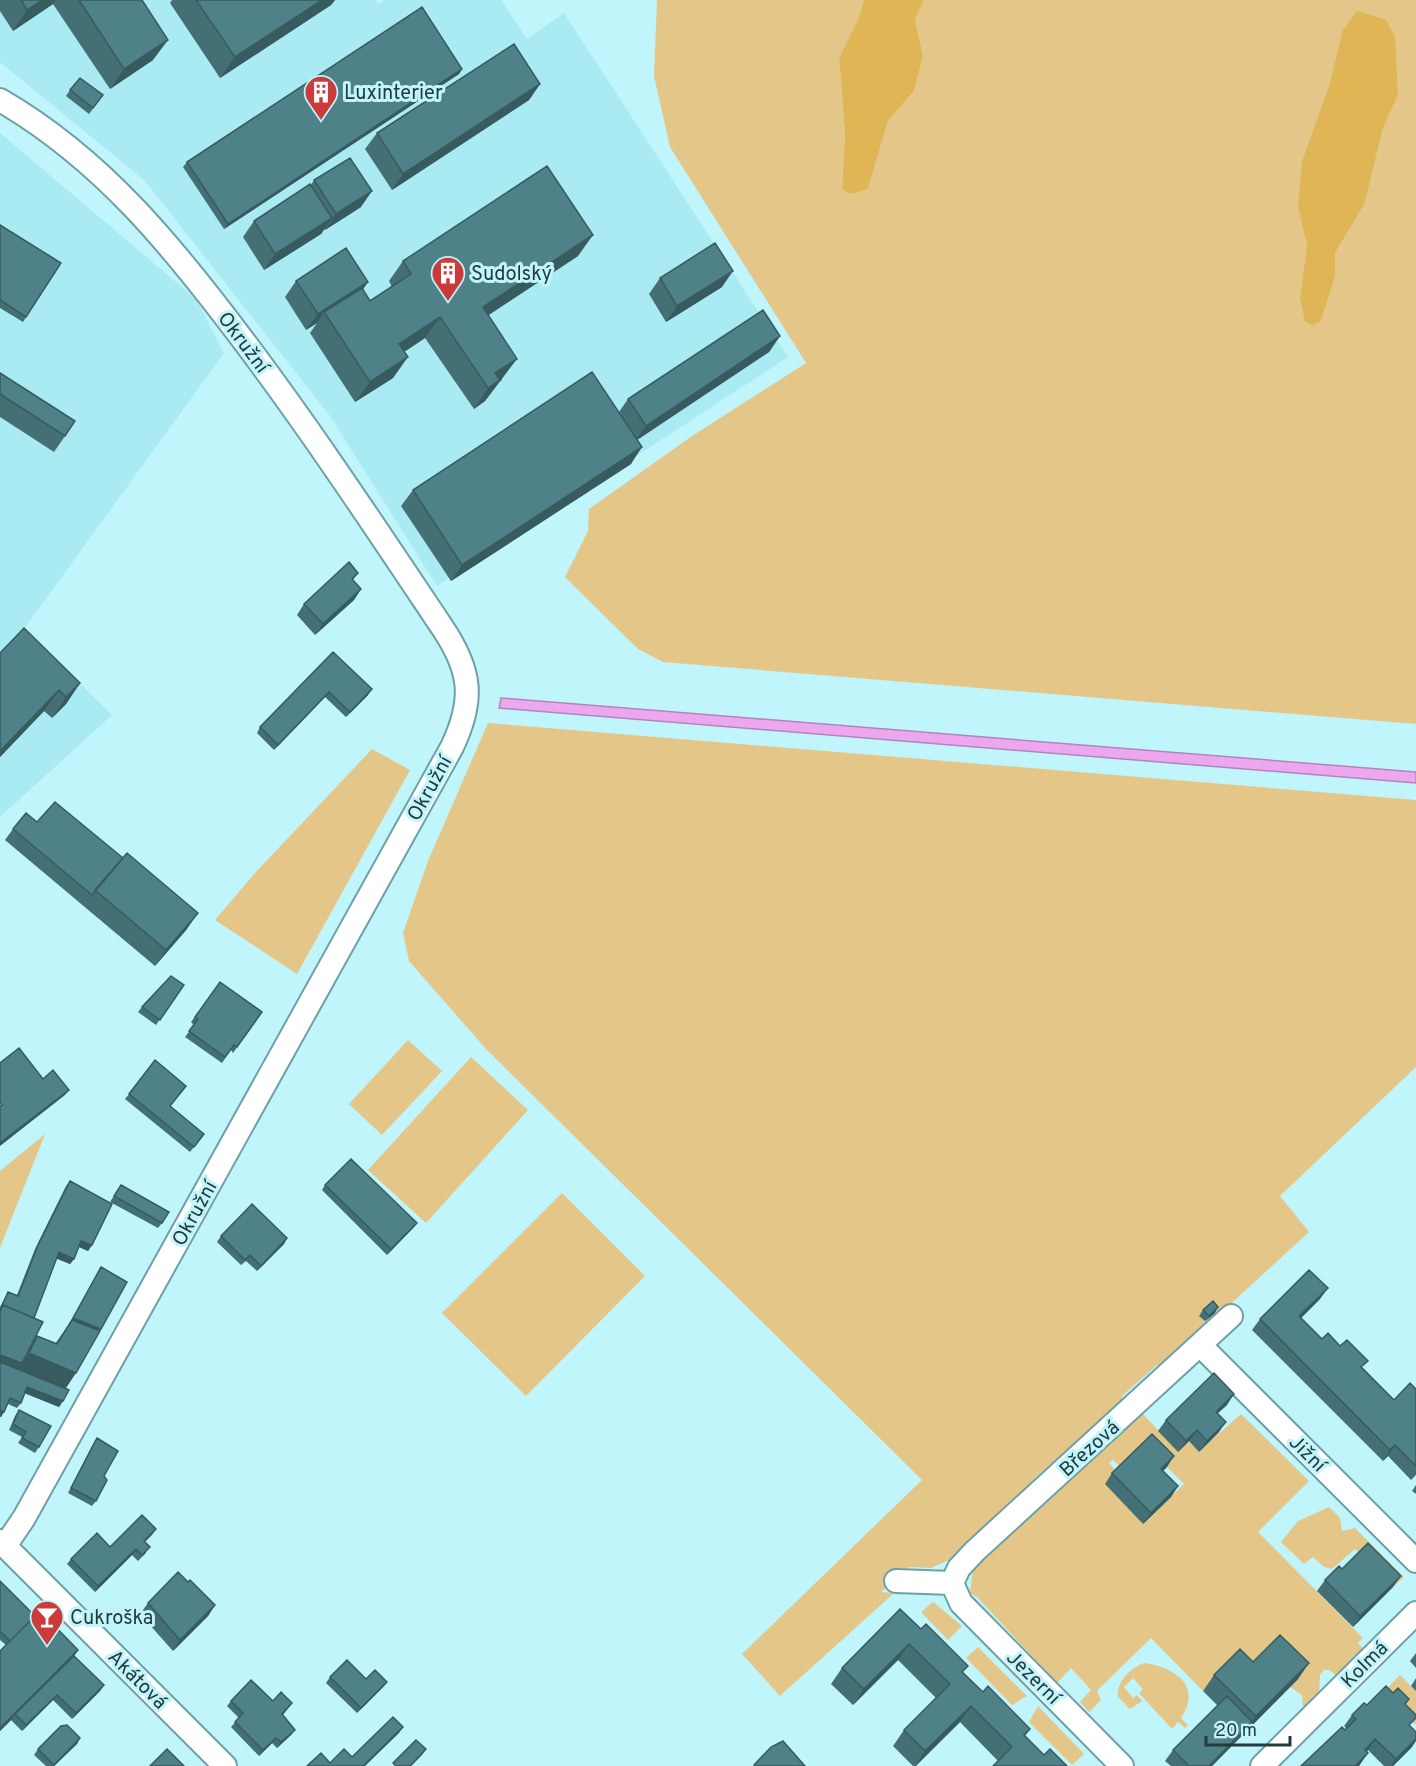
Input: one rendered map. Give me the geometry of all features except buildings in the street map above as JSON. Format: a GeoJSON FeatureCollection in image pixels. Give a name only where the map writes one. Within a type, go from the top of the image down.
{"type":"FeatureCollection","features":[{"type":"Feature","properties":{"kind":"street","name":"Okružní"},"geometry":{"type":"LineString","coordinates":[[0,100],[47,129],[121,192],[181,260],[294,408],[448,636],[461,662],[468,688],[463,721],[446,757],[24,1518],[2,1544]]}},
{"type":"Feature","properties":{"kind":"street","name":"Březová"},"geometry":{"type":"LineString","coordinates":[[952,1583],[959,1568],[975,1551],[1231,1316]]}},
{"type":"Feature","properties":{"kind":"street","name":"Jižní"},"geometry":{"type":"LineString","coordinates":[[1200,1345],[1416,1561]]}},
{"type":"Feature","properties":{"kind":"street","name":"Akátová"},"geometry":{"type":"LineString","coordinates":[[2,1544],[225,1766]]}},
{"type":"Feature","properties":{"kind":"street"},"geometry":{"type":"LineString","coordinates":[[896,1581],[952,1583]]}},
{"type":"Feature","properties":{"kind":"street","name":"Jezerní"},"geometry":{"type":"LineString","coordinates":[[952,1583],[961,1603],[1122,1766]]}},
{"type":"Feature","properties":{"kind":"street","name":"Kolmá"},"geometry":{"type":"LineString","coordinates":[[1262,1766],[1416,1614]]}},
{"type":"Feature","properties":{"kind":"shaded area"},"geometry":{"type":"Polygon","coordinates":[[[0,0],[376,0],[379,4],[384,0],[501,0],[527,39],[564,13],[788,357],[437,586],[330,416],[145,181],[0,62],[0,0]]]}},
{"type":"Feature","properties":{"kind":"shaded area"},"geometry":{"type":"Polygon","coordinates":[[[657,0],[864,0],[859,17],[839,58],[845,133],[842,189],[868,189],[888,121],[914,91],[923,56],[915,19],[924,0],[1416,0],[1416,724],[663,662],[638,649],[565,577],[588,531],[589,509],[692,436],[806,363],[670,147],[654,76],[657,0]],[[1342,32],[1330,82],[1302,161],[1307,245],[1300,297],[1321,321],[1335,277],[1335,253],[1365,203],[1383,128],[1398,95],[1396,67],[1342,32]]]}},
{"type":"Feature","properties":{"kind":"shaded area"},"geometry":{"type":"Polygon","coordinates":[[[864,0],[924,0],[915,19],[923,56],[914,91],[888,121],[868,189],[850,194],[842,189],[845,133],[839,58],[859,17],[864,0]]]}},
{"type":"Feature","properties":{"kind":"shaded area"},"geometry":{"type":"Polygon","coordinates":[[[1357,11],[1386,20],[1395,37],[1398,95],[1383,128],[1365,203],[1335,253],[1335,277],[1321,321],[1313,325],[1305,322],[1300,297],[1307,245],[1298,207],[1302,161],[1330,82],[1342,32],[1357,11]]]}},
{"type":"Feature","properties":{"kind":"shaded area"},"geometry":{"type":"Polygon","coordinates":[[[0,133],[196,299],[224,353],[24,629],[112,715],[0,817],[0,133]]]}},
{"type":"Feature","properties":{"kind":"shaded area"},"geometry":{"type":"Polygon","coordinates":[[[501,698],[1416,772],[1416,783],[499,708],[501,698]]]}},
{"type":"Feature","properties":{"kind":"shaded area"},"geometry":{"type":"Polygon","coordinates":[[[488,723],[1416,800],[1416,1067],[1280,1196],[1309,1232],[1164,1365],[1157,1365],[1123,1395],[1120,1404],[1049,1470],[1042,1471],[953,1558],[931,1568],[909,1567],[881,1592],[894,1593],[780,1696],[742,1654],[922,1480],[487,1050],[409,961],[403,933],[428,861],[488,723]]]}},
{"type":"Feature","properties":{"kind":"shaded area"},"geometry":{"type":"Polygon","coordinates":[[[372,749],[410,770],[297,974],[215,920],[255,873],[372,749]]]}},
{"type":"Feature","properties":{"kind":"shaded area"},"geometry":{"type":"Polygon","coordinates":[[[408,1040],[442,1071],[382,1135],[349,1104],[408,1040]]]}},
{"type":"Feature","properties":{"kind":"shaded area"},"geometry":{"type":"Polygon","coordinates":[[[471,1057],[528,1110],[426,1223],[368,1170],[471,1057]]]}},
{"type":"Feature","properties":{"kind":"shaded area"},"geometry":{"type":"Polygon","coordinates":[[[45,1134],[0,1248],[0,1171],[45,1134]]]}},
{"type":"Feature","properties":{"kind":"shaded area"},"geometry":{"type":"Polygon","coordinates":[[[562,1193],[645,1276],[526,1396],[442,1313],[562,1193]]]}},
{"type":"Feature","properties":{"kind":"shaded area"},"geometry":{"type":"Polygon","coordinates":[[[1141,1412],[1178,1451],[1189,1441],[1199,1451],[1241,1414],[1309,1481],[1258,1532],[1363,1638],[1358,1643],[1364,1650],[1338,1677],[1329,1670],[1324,1670],[1320,1675],[1319,1695],[1308,1706],[1303,1706],[1302,1695],[1290,1687],[1297,1679],[1242,1678],[1229,1665],[1203,1691],[1151,1638],[1097,1691],[1101,1700],[1089,1712],[1080,1702],[1091,1690],[1071,1668],[1057,1683],[977,1597],[970,1593],[973,1568],[1141,1412]],[[1145,1445],[1121,1468],[1113,1460],[1109,1463],[1117,1472],[1143,1523],[1184,1484],[1145,1445]]]}},
{"type":"Feature","properties":{"kind":"shaded area"},"geometry":{"type":"Polygon","coordinates":[[[1329,1507],[1340,1518],[1342,1531],[1355,1528],[1404,1577],[1393,1587],[1355,1549],[1332,1569],[1324,1567],[1313,1557],[1304,1564],[1281,1542],[1298,1521],[1329,1507]]]}},
{"type":"Feature","properties":{"kind":"shaded area"},"geometry":{"type":"Polygon","coordinates":[[[933,1602],[962,1626],[948,1640],[921,1612],[933,1602]]]}},
{"type":"Feature","properties":{"kind":"shaded area"},"geometry":{"type":"Polygon","coordinates":[[[978,1647],[1027,1696],[1012,1705],[966,1658],[978,1647]]]}},
{"type":"Feature","properties":{"kind":"shaded area"},"geometry":{"type":"Polygon","coordinates":[[[1144,1663],[1166,1669],[1182,1680],[1189,1696],[1187,1707],[1181,1718],[1188,1725],[1185,1728],[1178,1722],[1172,1729],[1139,1693],[1143,1689],[1133,1678],[1124,1687],[1133,1698],[1137,1695],[1142,1701],[1130,1709],[1118,1697],[1119,1686],[1125,1676],[1144,1663]]]}},
{"type":"Feature","properties":{"kind":"shaded area"},"geometry":{"type":"Polygon","coordinates":[[[1400,1675],[1416,1691],[1416,1725],[1401,1710],[1379,1697],[1400,1675]]]}},
{"type":"Feature","properties":{"kind":"shaded area"},"geometry":{"type":"Polygon","coordinates":[[[1038,1706],[1084,1754],[1072,1765],[1029,1722],[1038,1706]]]}},
{"type":"Feature","properties":{"kind":"place","name":"Luxinterier"},"geometry":{"type":"Point","coordinates":[321,121]}},
{"type":"Feature","properties":{"kind":"place","name":"Sudolský"},"geometry":{"type":"Point","coordinates":[448,302]}},
{"type":"Feature","properties":{"kind":"place","name":"Cukroška"},"geometry":{"type":"Point","coordinates":[47,1646]}}]}
